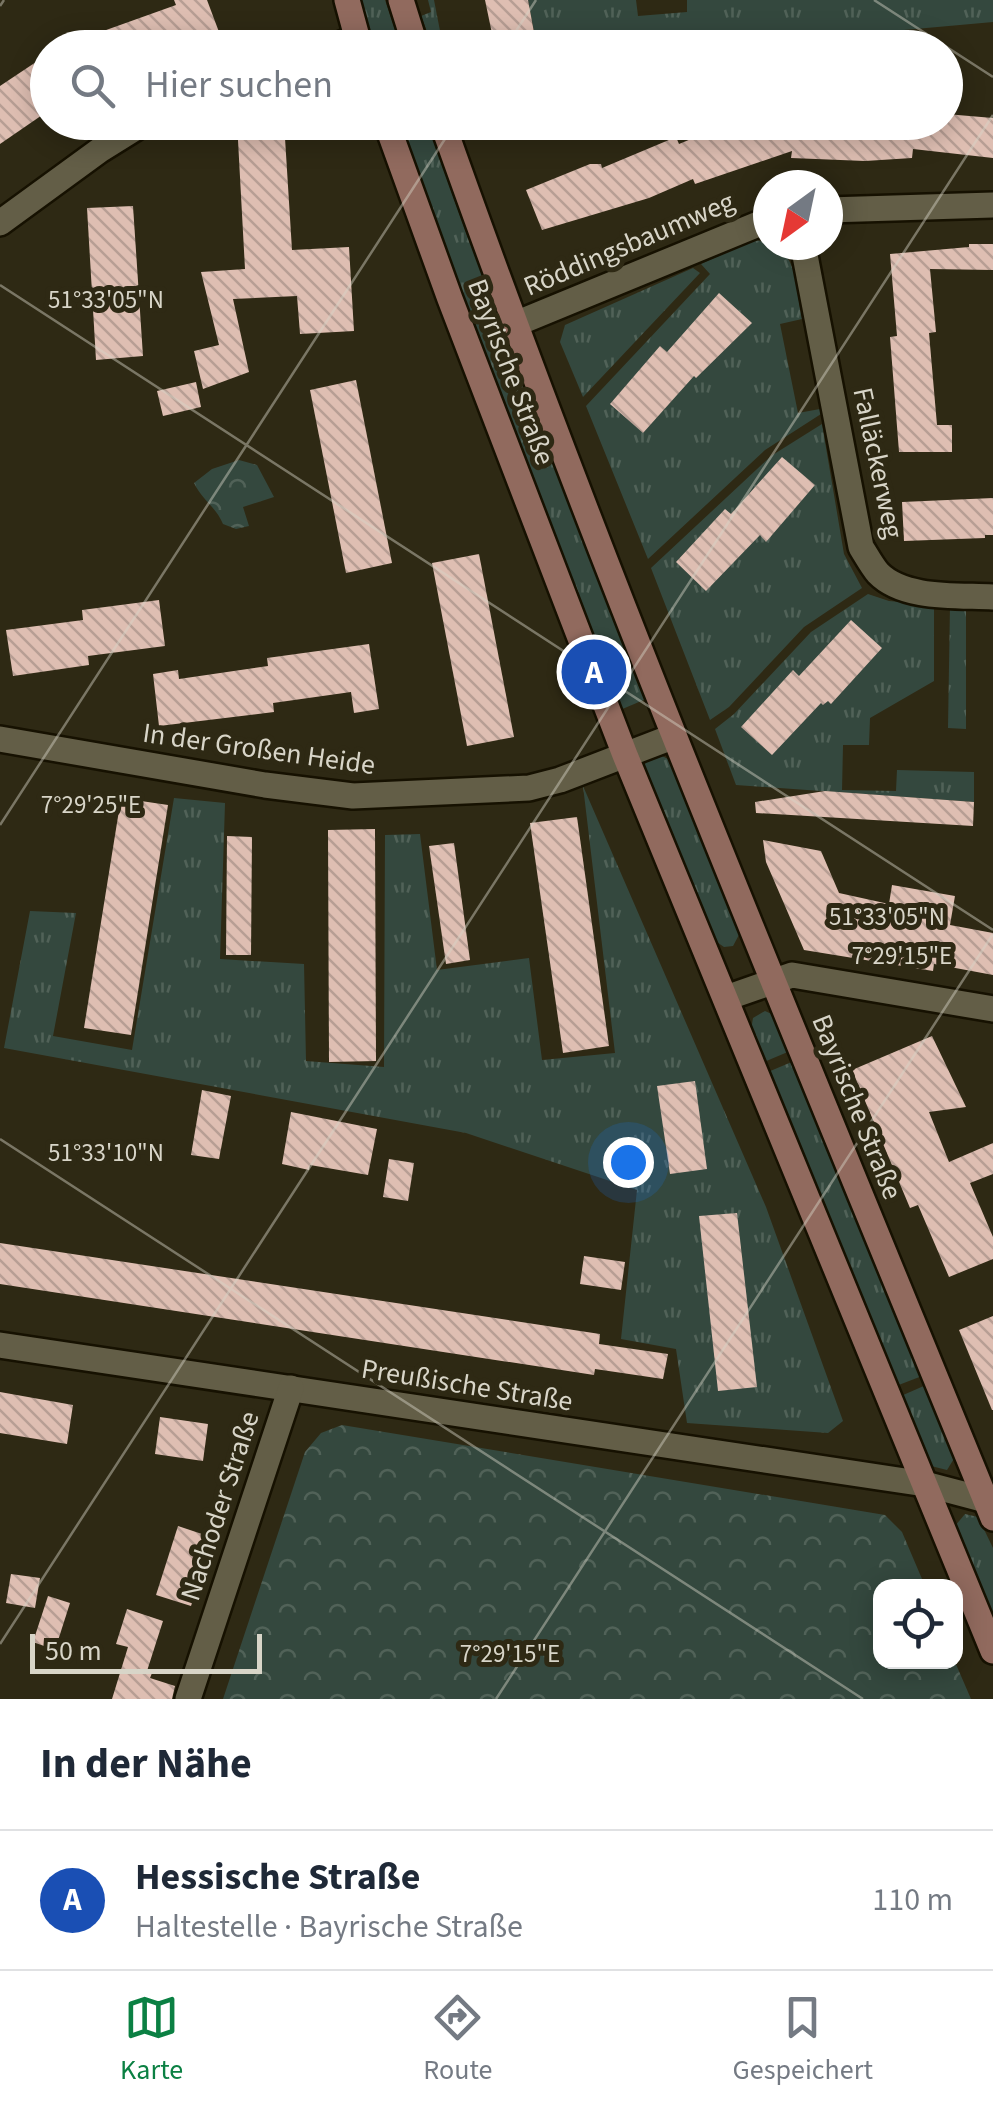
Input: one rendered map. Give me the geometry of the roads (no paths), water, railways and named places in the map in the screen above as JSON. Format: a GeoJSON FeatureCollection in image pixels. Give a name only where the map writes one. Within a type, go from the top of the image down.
{"type":"FeatureCollection","features":[{"type":"Feature","properties":{"kind":"street"},"geometry":{"type":"LineString","coordinates":[[347,0],[349,30]]}},
{"type":"Feature","properties":{"kind":"street"},"geometry":{"type":"LineString","coordinates":[[401,0],[410,30]]}},
{"type":"Feature","properties":{"kind":"street"},"geometry":{"type":"LineString","coordinates":[[0,224],[116,140]]}},
{"type":"Feature","properties":{"kind":"street","name":"Bayrische Straße"},"geometry":{"type":"LineString","coordinates":[[393,140],[626,755],[993,1651]]}},
{"type":"Feature","properties":{"kind":"street","name":"Bayrische Straße"},"geometry":{"type":"LineString","coordinates":[[448,140],[514,325],[672,737],[990,1507]]}},
{"type":"Feature","properties":{"kind":"street"},"geometry":{"type":"LineString","coordinates":[[843,210],[993,205]]}},
{"type":"Feature","properties":{"kind":"street","name":"Röddingsbaumweg"},"geometry":{"type":"LineString","coordinates":[[514,325],[753,226]]}},
{"type":"Feature","properties":{"kind":"street","name":"Falläckerweg"},"geometry":{"type":"LineString","coordinates":[[807,260],[861,546],[880,574],[903,587],[993,597]]}},
{"type":"Feature","properties":{"kind":"street"},"geometry":{"type":"LineString","coordinates":[[626,755],[672,737]]}},
{"type":"Feature","properties":{"kind":"street","name":"In der Großen Heide"},"geometry":{"type":"LineString","coordinates":[[0,739],[265,785],[353,796],[528,788],[626,755]]}},
{"type":"Feature","properties":{"kind":"street"},"geometry":{"type":"LineString","coordinates":[[726,998],[792,975],[993,1009]]}},
{"type":"Feature","properties":{"kind":"street","name":"Preußische Straße"},"geometry":{"type":"LineString","coordinates":[[0,1345],[925,1484]]}},
{"type":"Feature","properties":{"kind":"street","name":"Nachoder Straße"},"geometry":{"type":"LineString","coordinates":[[188,1699],[291,1388]]}},
{"type":"Feature","properties":{"kind":"street","name":"Bayrische Straße"},"geometry":{"type":"LineString","coordinates":[[925,1484],[990,1507]]}},
{"type":"Feature","properties":{"kind":"place","name":"Hessische Straße"},"geometry":{"type":"Point","coordinates":[594,672]}}]}
